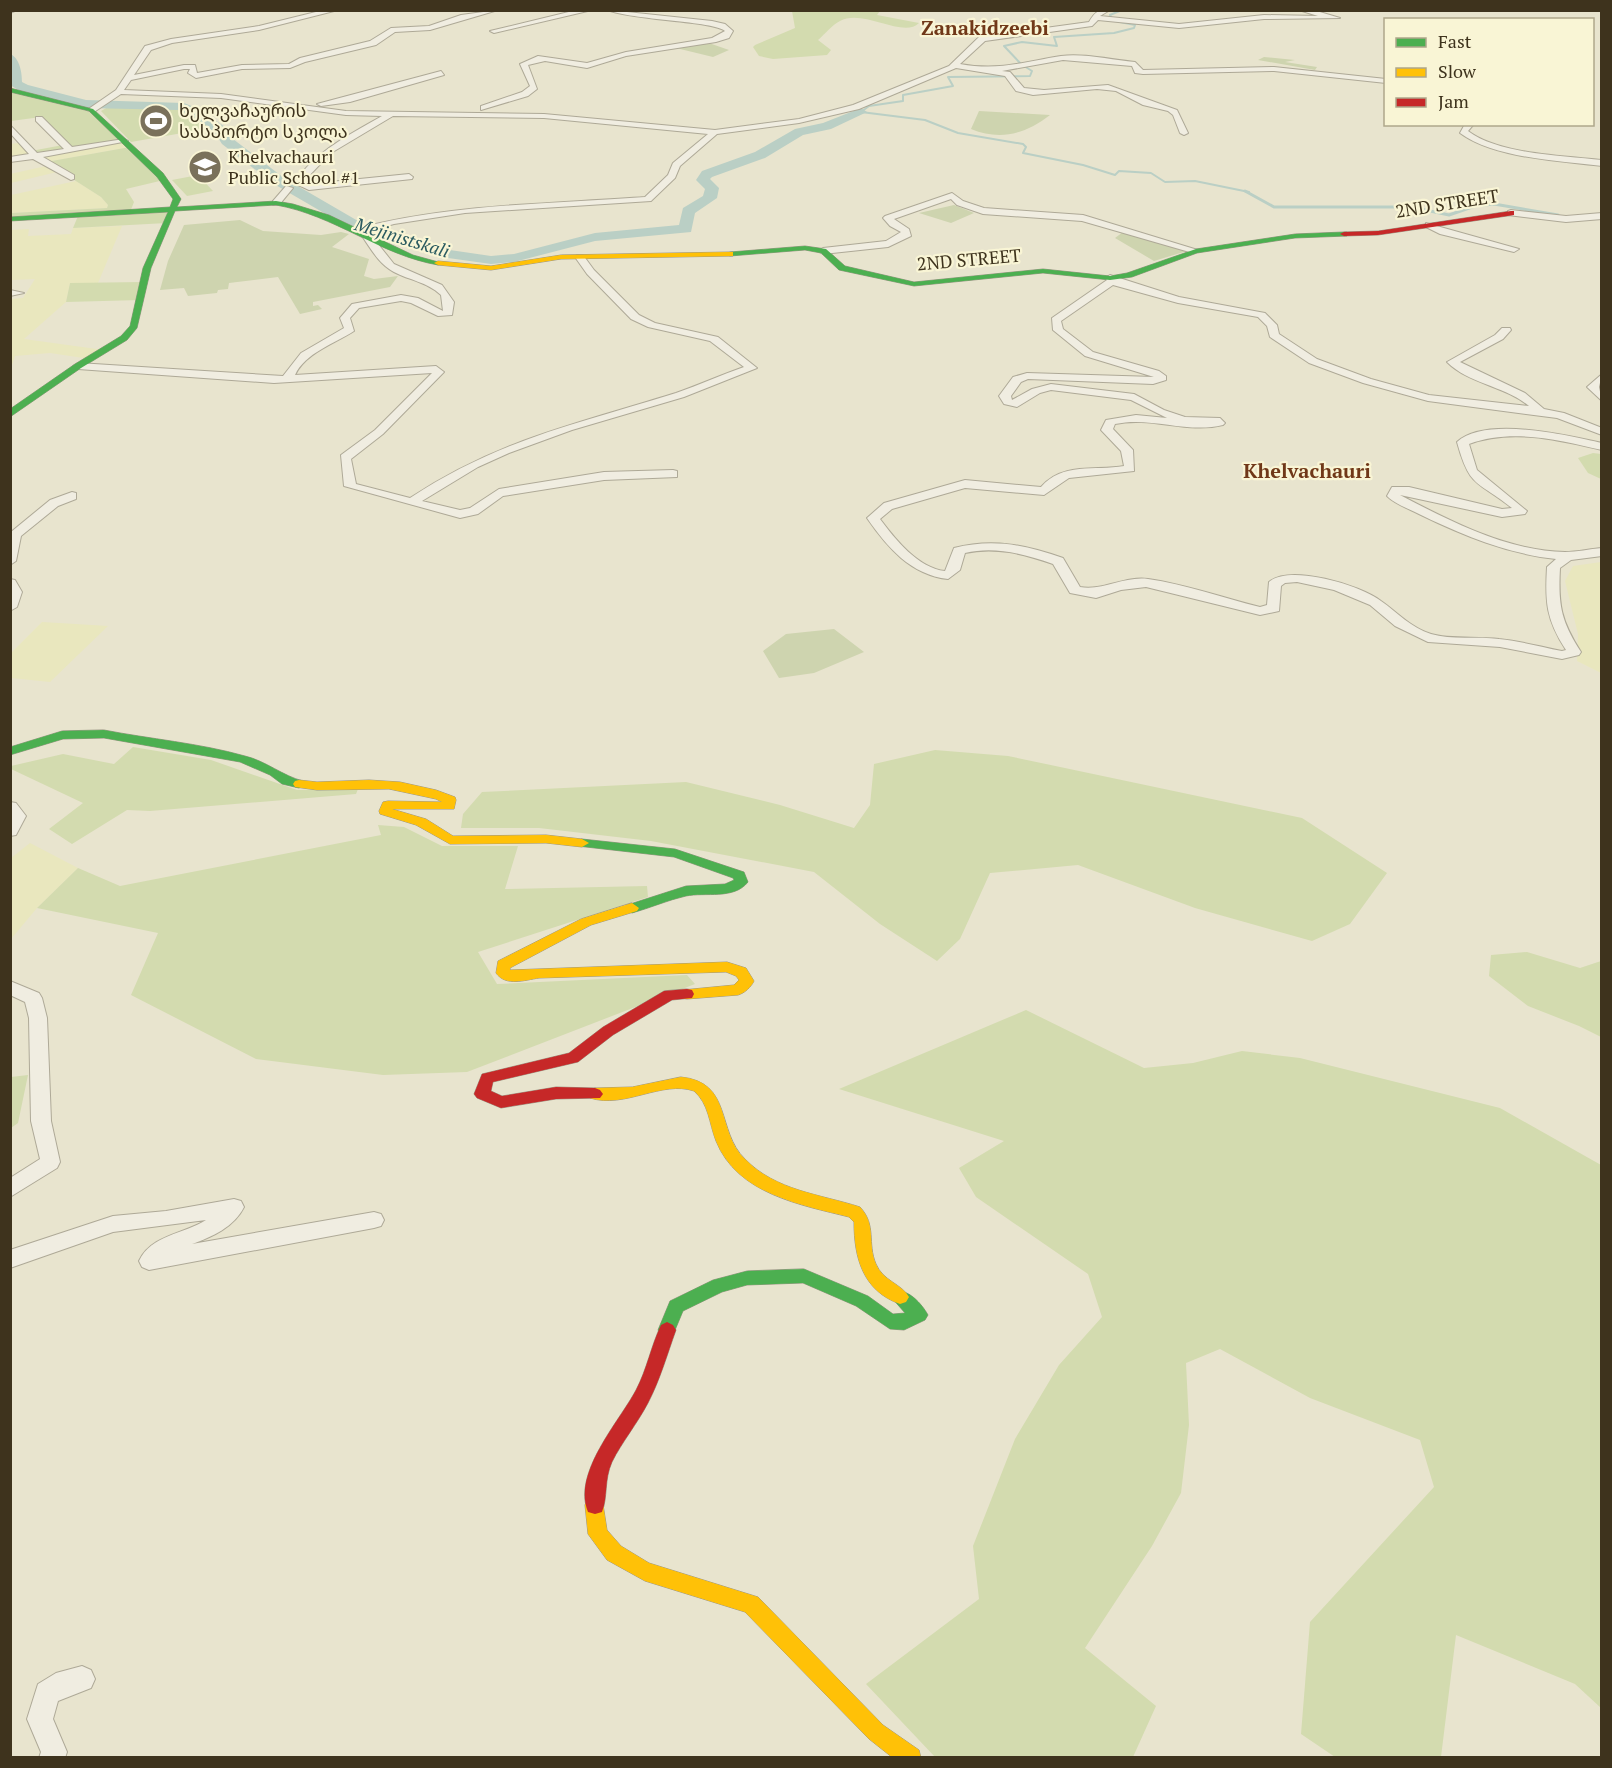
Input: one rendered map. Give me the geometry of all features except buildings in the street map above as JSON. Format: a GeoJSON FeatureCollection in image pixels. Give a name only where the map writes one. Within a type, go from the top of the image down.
{"type":"FeatureCollection","features":[{"type":"Feature","properties":{"kind":"street"},"geometry":{"type":"LineString","coordinates":[[93,108],[119,92],[131,78],[148,48],[171,41],[260,28],[336,10]]}},
{"type":"Feature","properties":{"kind":"street"},"geometry":{"type":"LineString","coordinates":[[131,78],[184,67],[192,67],[194,69],[192,73],[196,76],[242,67],[290,66],[303,60],[328,56],[374,43],[386,33],[394,30],[430,28],[455,18],[495,10]]}},
{"type":"Feature","properties":{"kind":"street"},"geometry":{"type":"LineString","coordinates":[[494,31],[589,10]]}},
{"type":"Feature","properties":{"kind":"street"},"geometry":{"type":"LineString","coordinates":[[463,113],[500,104],[534,87],[524,64],[535,57],[544,57],[572,66],[594,65],[617,56],[713,40],[726,36],[729,31],[723,25],[712,23],[687,22],[611,10]]}},
{"type":"Feature","properties":{"kind":"street"},"geometry":{"type":"LineString","coordinates":[[119,92],[221,96],[346,113],[544,116],[715,132],[798,121],[856,107],[956,66],[982,39],[1050,29],[1086,27],[1092,24],[1094,17],[1106,14],[1116,19],[1179,26],[1264,17],[1337,18],[1302,10]]}},
{"type":"Feature","properties":{"kind":"street"},"geometry":{"type":"LineString","coordinates":[[956,66],[990,70],[1072,58],[1135,64],[1138,70],[1143,72],[1274,69],[1384,81]]}},
{"type":"Feature","properties":{"kind":"street"},"geometry":{"type":"LineString","coordinates":[[990,70],[1012,78],[1015,87],[1028,92],[1044,93],[1092,86],[1124,91],[1148,103],[1170,107],[1178,113],[1184,133]]}},
{"type":"Feature","properties":{"kind":"street"},"geometry":{"type":"LineString","coordinates":[[284,105],[332,103],[441,72]]}},
{"type":"Feature","properties":{"kind":"street"},"geometry":{"type":"LineString","coordinates":[[10,414],[78,366],[124,338],[134,326],[147,268],[177,199],[175,193],[93,108],[11,91]]}},
{"type":"Feature","properties":{"kind":"street"},"geometry":{"type":"LineString","coordinates":[[395,112],[332,149],[304,173],[298,183],[309,187],[409,177]]}},
{"type":"Feature","properties":{"kind":"street"},"geometry":{"type":"LineString","coordinates":[[39,119],[70,150]]}},
{"type":"Feature","properties":{"kind":"street"},"geometry":{"type":"LineString","coordinates":[[1468,126],[1463,131],[1466,135],[1488,144],[1527,154],[1602,163]]}},
{"type":"Feature","properties":{"kind":"street"},"geometry":{"type":"LineString","coordinates":[[10,127],[36,156],[71,177]]}},
{"type":"Feature","properties":{"kind":"street"},"geometry":{"type":"LineString","coordinates":[[366,231],[416,217],[470,211],[648,199],[672,176],[676,165],[715,132]]}},
{"type":"Feature","properties":{"kind":"street"},"geometry":{"type":"LineString","coordinates":[[10,160],[124,141]]}},
{"type":"Feature","properties":{"kind":"street"},"geometry":{"type":"LineString","coordinates":[[276,203],[289,188]]}},
{"type":"Feature","properties":{"kind":"street"},"geometry":{"type":"LineString","coordinates":[[10,219],[276,203],[296,205],[366,231],[417,260],[491,268],[580,257],[705,256],[805,248],[823,251],[888,243],[906,237],[906,231],[893,224],[888,218],[952,196],[960,203],[983,211],[1083,218],[1113,229],[1196,251]]}},
{"type":"Feature","properties":{"kind":"street","name":"2ND STREET"},"geometry":{"type":"LineString","coordinates":[[823,251],[842,268],[900,283],[915,284],[1043,271],[1111,279],[1129,275],[1196,251],[1285,237],[1378,233],[1511,213],[1566,219],[1602,218]]}},
{"type":"Feature","properties":{"kind":"street"},"geometry":{"type":"LineString","coordinates":[[1429,225],[1443,232],[1514,249]]}},
{"type":"Feature","properties":{"kind":"street"},"geometry":{"type":"LineString","coordinates":[[287,380],[291,368],[302,356],[334,341],[350,329],[345,318],[356,306],[401,298],[414,300],[442,314],[448,314],[444,293],[435,283],[393,268],[366,231]]}},
{"type":"Feature","properties":{"kind":"street"},"geometry":{"type":"LineString","coordinates":[[412,502],[447,477],[528,439],[590,419],[672,398],[752,368],[714,339],[652,325],[634,317],[590,272],[580,257]]}},
{"type":"Feature","properties":{"kind":"street"},"geometry":{"type":"LineString","coordinates":[[1567,556],[1554,567],[1551,609],[1558,628],[1574,652],[1562,655],[1500,643],[1428,638],[1400,623],[1375,602],[1338,587],[1297,578],[1281,579],[1274,585],[1274,608],[1260,611],[1146,583],[1119,586],[1096,594],[1076,590],[1058,561],[999,545],[977,545],[959,551],[953,570],[948,575],[937,575],[904,554],[884,534],[873,518],[888,506],[965,484],[1044,491],[1056,478],[1076,473],[1115,473],[1130,468],[1127,450],[1107,430],[1110,422],[1121,418],[1202,427],[1219,423],[1216,420],[1184,420],[1160,412],[1134,397],[1051,387],[1036,391],[1017,404],[1008,402],[1005,396],[1020,378],[1040,373],[1096,379],[1153,381],[1162,378],[1155,373],[1089,354],[1058,330],[1056,320],[1111,279],[1178,300],[1261,315],[1272,325],[1275,335],[1313,361],[1367,381],[1428,398],[1560,415],[1602,432]]}},
{"type":"Feature","properties":{"kind":"street"},"geometry":{"type":"LineString","coordinates":[[1506,330],[1500,338],[1452,362],[1477,377],[1529,398],[1540,411]]}},
{"type":"Feature","properties":{"kind":"street"},"geometry":{"type":"LineString","coordinates":[[78,366],[287,380],[418,368],[436,369],[439,372],[379,432],[345,458],[350,486],[460,514],[474,511],[499,494],[604,476],[673,474]]}},
{"type":"Feature","properties":{"kind":"street"},"geometry":{"type":"LineString","coordinates":[[1602,377],[1593,387],[1602,398]]}},
{"type":"Feature","properties":{"kind":"street"},"geometry":{"type":"LineString","coordinates":[[1602,447],[1552,436],[1499,433],[1478,434],[1463,442],[1472,472],[1491,489],[1514,502],[1521,511],[1502,513],[1409,491],[1396,490],[1393,496],[1479,535],[1543,554],[1567,556],[1602,552]]}},
{"type":"Feature","properties":{"kind":"street"},"geometry":{"type":"LineString","coordinates":[[10,561],[15,535],[54,503],[72,495]]}},
{"type":"Feature","properties":{"kind":"street"},"geometry":{"type":"LineString","coordinates":[[10,583],[15,592],[10,607]]}},
{"type":"Feature","properties":{"kind":"street"},"geometry":{"type":"LineString","coordinates":[[10,751],[62,735],[104,734],[243,759],[274,772],[286,781],[303,786],[334,787],[370,784],[435,793],[450,800],[449,806],[434,809],[424,805],[404,803],[388,805],[385,811],[398,817],[420,820],[437,835],[450,840],[546,839],[675,853],[739,875],[741,882],[734,887],[715,892],[698,888],[586,922],[502,966],[503,973],[513,978],[551,972],[727,967],[741,972],[747,981],[738,990],[669,996],[609,1031],[573,1058],[487,1078],[482,1094],[501,1102],[556,1093],[624,1094],[682,1083],[699,1087],[709,1098],[727,1149],[756,1179],[786,1193],[854,1212],[862,1220],[862,1257],[869,1274],[883,1288],[909,1301],[919,1315],[904,1322],[890,1321],[862,1301],[804,1276],[747,1278],[729,1282],[676,1306],[642,1396],[602,1458],[594,1493],[598,1534],[614,1553],[645,1571],[751,1604],[876,1732],[911,1758]]}},
{"type":"Feature","properties":{"kind":"street"},"geometry":{"type":"LineString","coordinates":[[10,807],[18,816],[10,831]]}},
{"type":"Feature","properties":{"kind":"street"},"geometry":{"type":"LineString","coordinates":[[10,987],[33,998],[38,1018],[41,1121],[50,1162],[10,1189]]}},
{"type":"Feature","properties":{"kind":"street"},"geometry":{"type":"LineString","coordinates":[[10,1259],[113,1224],[166,1219],[234,1207],[211,1228],[168,1245],[149,1261],[374,1220]]}},
{"type":"Feature","properties":{"kind":"street"},"geometry":{"type":"LineString","coordinates":[[52,1758],[54,1752],[40,1719],[47,1693],[56,1686],[82,1678]]}},
{"type":"Feature","properties":{"kind":"shaded area"},"geometry":{"type":"Polygon","coordinates":[[[124,141],[130,147],[46,162],[35,156],[11,160],[11,144],[23,142],[36,156],[124,141]]]}},
{"type":"Feature","properties":{"kind":"shaded area"},"geometry":{"type":"Polygon","coordinates":[[[51,165],[61,171],[11,183],[10,174],[51,165]]]}},
{"type":"Feature","properties":{"kind":"shaded area"},"geometry":{"type":"Polygon","coordinates":[[[76,181],[101,197],[108,205],[107,208],[11,213],[11,195],[76,181]]]}},
{"type":"Feature","properties":{"kind":"shaded area"},"geometry":{"type":"Polygon","coordinates":[[[122,226],[98,283],[70,283],[66,302],[24,339],[104,350],[90,359],[50,353],[15,356],[11,368],[11,299],[23,298],[35,279],[11,280],[11,230],[29,229],[28,236],[71,234],[73,228],[122,226]]]}},
{"type":"Feature","properties":{"kind":"shaded area"},"geometry":{"type":"Polygon","coordinates":[[[1601,562],[1601,673],[1577,661],[1578,634],[1565,581],[1573,566],[1601,562]]]}},
{"type":"Feature","properties":{"kind":"shaded area"},"geometry":{"type":"Polygon","coordinates":[[[42,622],[108,626],[50,682],[11,678],[11,653],[42,622]]]}},
{"type":"Feature","properties":{"kind":"shaded area"},"geometry":{"type":"Polygon","coordinates":[[[30,843],[78,868],[37,908],[11,939],[11,858],[30,843]]]}},
{"type":"Feature","properties":{"kind":"green space"},"geometry":{"type":"Polygon","coordinates":[[[792,11],[880,11],[877,15],[919,23],[903,28],[871,20],[849,18],[831,27],[818,40],[831,50],[827,55],[773,59],[759,56],[753,47],[755,45],[795,28],[792,11]]]}},
{"type":"Feature","properties":{"kind":"green space"},"geometry":{"type":"Polygon","coordinates":[[[706,42],[729,50],[713,57],[676,48],[706,42]]]}},
{"type":"Feature","properties":{"kind":"green space"},"geometry":{"type":"Polygon","coordinates":[[[1264,57],[1295,60],[1285,62],[1317,67],[1315,70],[1258,60],[1264,57]]]}},
{"type":"Feature","properties":{"kind":"green space"},"geometry":{"type":"Polygon","coordinates":[[[11,92],[91,110],[124,141],[36,156],[31,151],[63,145],[41,117],[11,121],[11,92]]]}},
{"type":"Feature","properties":{"kind":"green space","name":"ხელვაჩაურის სასპორტო სკოლა"},"geometry":{"type":"Polygon","coordinates":[[[108,107],[176,109],[193,113],[211,128],[131,142],[101,111],[108,107]]]}},
{"type":"Feature","properties":{"kind":"green space"},"geometry":{"type":"Polygon","coordinates":[[[979,111],[1050,115],[1022,131],[992,135],[971,129],[979,111]]]}},
{"type":"Feature","properties":{"kind":"green space"},"geometry":{"type":"Polygon","coordinates":[[[130,147],[164,180],[126,189],[134,202],[130,212],[174,210],[167,223],[73,228],[78,216],[11,219],[11,213],[107,208],[108,205],[101,197],[46,162],[130,147]]]}},
{"type":"Feature","properties":{"kind":"green space"},"geometry":{"type":"Polygon","coordinates":[[[198,175],[213,191],[187,196],[172,180],[198,175]]]}},
{"type":"Feature","properties":{"kind":"green space"},"geometry":{"type":"Polygon","coordinates":[[[954,205],[974,213],[951,223],[919,213],[954,205]]]}},
{"type":"Feature","properties":{"kind":"green space"},"geometry":{"type":"Polygon","coordinates":[[[240,220],[263,231],[321,235],[341,232],[349,234],[332,247],[369,259],[364,276],[374,279],[398,276],[390,287],[313,302],[313,306],[318,305],[322,309],[300,314],[278,277],[229,283],[228,289],[218,290],[217,293],[188,296],[184,288],[160,290],[168,261],[184,225],[240,220]]]}},
{"type":"Feature","properties":{"kind":"green space"},"geometry":{"type":"Polygon","coordinates":[[[1123,232],[1187,251],[1154,261],[1115,238],[1123,232]]]}},
{"type":"Feature","properties":{"kind":"green space"},"geometry":{"type":"Polygon","coordinates":[[[143,282],[140,300],[66,302],[70,283],[143,282]]]}},
{"type":"Feature","properties":{"kind":"green space"},"geometry":{"type":"Polygon","coordinates":[[[1593,453],[1601,454],[1601,479],[1588,473],[1578,458],[1593,453]]]}},
{"type":"Feature","properties":{"kind":"green space"},"geometry":{"type":"Polygon","coordinates":[[[834,629],[864,652],[814,673],[779,678],[763,651],[786,634],[834,629]]]}},
{"type":"Feature","properties":{"kind":"green space"},"geometry":{"type":"Polygon","coordinates":[[[133,747],[211,760],[297,790],[358,789],[356,794],[150,811],[127,810],[72,844],[49,829],[83,803],[11,769],[11,766],[63,754],[114,764],[133,747]]]}},
{"type":"Feature","properties":{"kind":"green space"},"geometry":{"type":"Polygon","coordinates":[[[935,750],[1008,756],[1302,818],[1387,873],[1350,924],[1312,941],[1195,908],[1078,865],[990,873],[960,939],[937,961],[880,924],[814,872],[651,841],[539,828],[461,828],[463,814],[482,792],[686,782],[780,805],[854,828],[870,805],[874,764],[935,750]]]}},
{"type":"Feature","properties":{"kind":"green space"},"geometry":{"type":"Polygon","coordinates":[[[378,825],[404,827],[442,846],[518,846],[505,889],[647,886],[648,897],[478,952],[497,984],[687,975],[695,984],[467,1072],[383,1075],[256,1059],[131,995],[158,933],[37,908],[78,868],[120,886],[381,835],[378,825]]]}},
{"type":"Feature","properties":{"kind":"green space"},"geometry":{"type":"Polygon","coordinates":[[[1527,952],[1580,968],[1601,961],[1601,1037],[1528,1006],[1489,976],[1491,955],[1527,952]]]}},
{"type":"Feature","properties":{"kind":"green space"},"geometry":{"type":"Polygon","coordinates":[[[1026,1010],[1144,1068],[1193,1063],[1242,1051],[1300,1058],[1500,1108],[1601,1165],[1601,1708],[1575,1684],[1456,1635],[1441,1757],[1335,1757],[1301,1734],[1310,1622],[1434,1487],[1420,1440],[1310,1398],[1220,1349],[1186,1363],[1189,1425],[1181,1493],[1152,1546],[1085,1648],[1156,1706],[1133,1757],[935,1757],[866,1684],[979,1599],[973,1546],[1015,1439],[1059,1365],[1102,1317],[1088,1274],[976,1197],[959,1168],[1004,1141],[839,1089],[1026,1010]]]}},
{"type":"Feature","properties":{"kind":"green space"},"geometry":{"type":"Polygon","coordinates":[[[28,1075],[18,1123],[11,1128],[11,1077],[28,1075]]]}},
{"type":"Feature","properties":{"kind":"waterway"},"geometry":{"type":"LineString","coordinates":[[1112,19],[1110,15],[1122,10]]}},
{"type":"Feature","properties":{"kind":"waterway"},"geometry":{"type":"LineString","coordinates":[[1120,22],[1135,25],[1134,28],[1114,33],[1054,37],[1057,46],[1022,42],[1004,46],[1021,64],[1032,71],[1030,76],[948,77],[953,86],[903,95],[903,101],[869,106],[861,112],[925,120],[958,133],[1023,144],[1026,147],[1023,153],[1083,165],[1115,175],[1119,171],[1151,173],[1165,182],[1195,181],[1246,191]]}},
{"type":"Feature","properties":{"kind":"waterway","name":"Mejinistskali"},"geometry":{"type":"LineString","coordinates":[[10,57],[16,72],[16,84],[24,88],[86,104],[180,106],[195,112],[224,132],[227,141],[279,181],[353,224],[441,253],[491,260],[514,258],[595,237],[686,229],[688,211],[710,198],[712,188],[703,180],[707,174],[760,155],[799,132],[827,126],[861,112]]}},
{"type":"Feature","properties":{"kind":"waterway"},"geometry":{"type":"LineString","coordinates":[[1246,191],[1274,207],[1411,207],[1449,215],[1475,206],[1494,204],[1558,215]]}},
{"type":"Feature","properties":{"kind":"traffic: fast"},"geometry":{"type":"LineString","coordinates":[[10,90],[91,110],[160,175],[177,199],[147,268],[134,326],[124,338],[78,366],[10,414]]}},
{"type":"Feature","properties":{"kind":"traffic: fast"},"geometry":{"type":"LineString","coordinates":[[10,219],[276,203],[327,217],[410,257],[438,263]]}},
{"type":"Feature","properties":{"kind":"traffic: fast"},"geometry":{"type":"LineString","coordinates":[[730,254],[805,248],[823,251],[842,268],[914,284],[1043,271],[1110,278],[1129,275],[1196,251],[1295,236],[1344,234]]}},
{"type":"Feature","properties":{"kind":"traffic: fast"},"geometry":{"type":"LineString","coordinates":[[10,751],[62,735],[104,734],[243,759],[274,772],[286,781],[299,784]]}},
{"type":"Feature","properties":{"kind":"traffic: fast"},"geometry":{"type":"LineString","coordinates":[[582,843],[675,853],[739,875],[741,882],[727,889],[686,891],[632,908]]}},
{"type":"Feature","properties":{"kind":"traffic: fast"},"geometry":{"type":"LineString","coordinates":[[667,1330],[676,1306],[719,1285],[747,1278],[804,1276],[862,1301],[890,1321],[904,1322],[919,1315],[900,1297]]}},
{"type":"Feature","properties":{"kind":"traffic: slow"},"geometry":{"type":"LineString","coordinates":[[438,263],[491,268],[561,257],[730,254]]}},
{"type":"Feature","properties":{"kind":"traffic: slow"},"geometry":{"type":"LineString","coordinates":[[299,784],[389,785],[441,796],[450,800],[449,806],[396,804],[388,805],[385,811],[421,822],[450,840],[546,839],[582,843]]}},
{"type":"Feature","properties":{"kind":"traffic: slow"},"geometry":{"type":"LineString","coordinates":[[632,908],[586,922],[503,965],[503,973],[513,977],[539,973],[727,967],[741,972],[747,981],[738,990],[687,994]]}},
{"type":"Feature","properties":{"kind":"traffic: slow"},"geometry":{"type":"LineString","coordinates":[[595,1094],[632,1093],[681,1083],[699,1087],[714,1107],[727,1148],[738,1163],[751,1174],[783,1192],[854,1212],[862,1220],[863,1245],[868,1266],[879,1283],[900,1297]]}},
{"type":"Feature","properties":{"kind":"traffic: slow"},"geometry":{"type":"LineString","coordinates":[[595,1505],[598,1534],[614,1553],[645,1571],[751,1604],[876,1732],[911,1758]]}},
{"type":"Feature","properties":{"kind":"traffic: jam"},"geometry":{"type":"LineString","coordinates":[[1344,234],[1378,233],[1511,213]]}},
{"type":"Feature","properties":{"kind":"traffic: jam"},"geometry":{"type":"LineString","coordinates":[[595,1094],[556,1093],[501,1102],[482,1094],[487,1078],[573,1058],[608,1031],[669,995],[687,994]]}},
{"type":"Feature","properties":{"kind":"traffic: jam"},"geometry":{"type":"LineString","coordinates":[[595,1505],[595,1489],[603,1460],[642,1396],[667,1330]]}},
{"type":"Feature","properties":{"kind":"place","name":"ხელვაჩაურის სასპორტო სკოლა"},"geometry":{"type":"Point","coordinates":[156,121]}},
{"type":"Feature","properties":{"kind":"place","name":"Khelvachauri Public School #1"},"geometry":{"type":"Point","coordinates":[205,167]}},
{"type":"Feature","properties":{"kind":"district","name":"Zanakidzeebi"},"geometry":{"type":"Point","coordinates":[985,28]}},
{"type":"Feature","properties":{"kind":"district","name":"Khelvachauri"},"geometry":{"type":"Point","coordinates":[1307,471]}}]}
